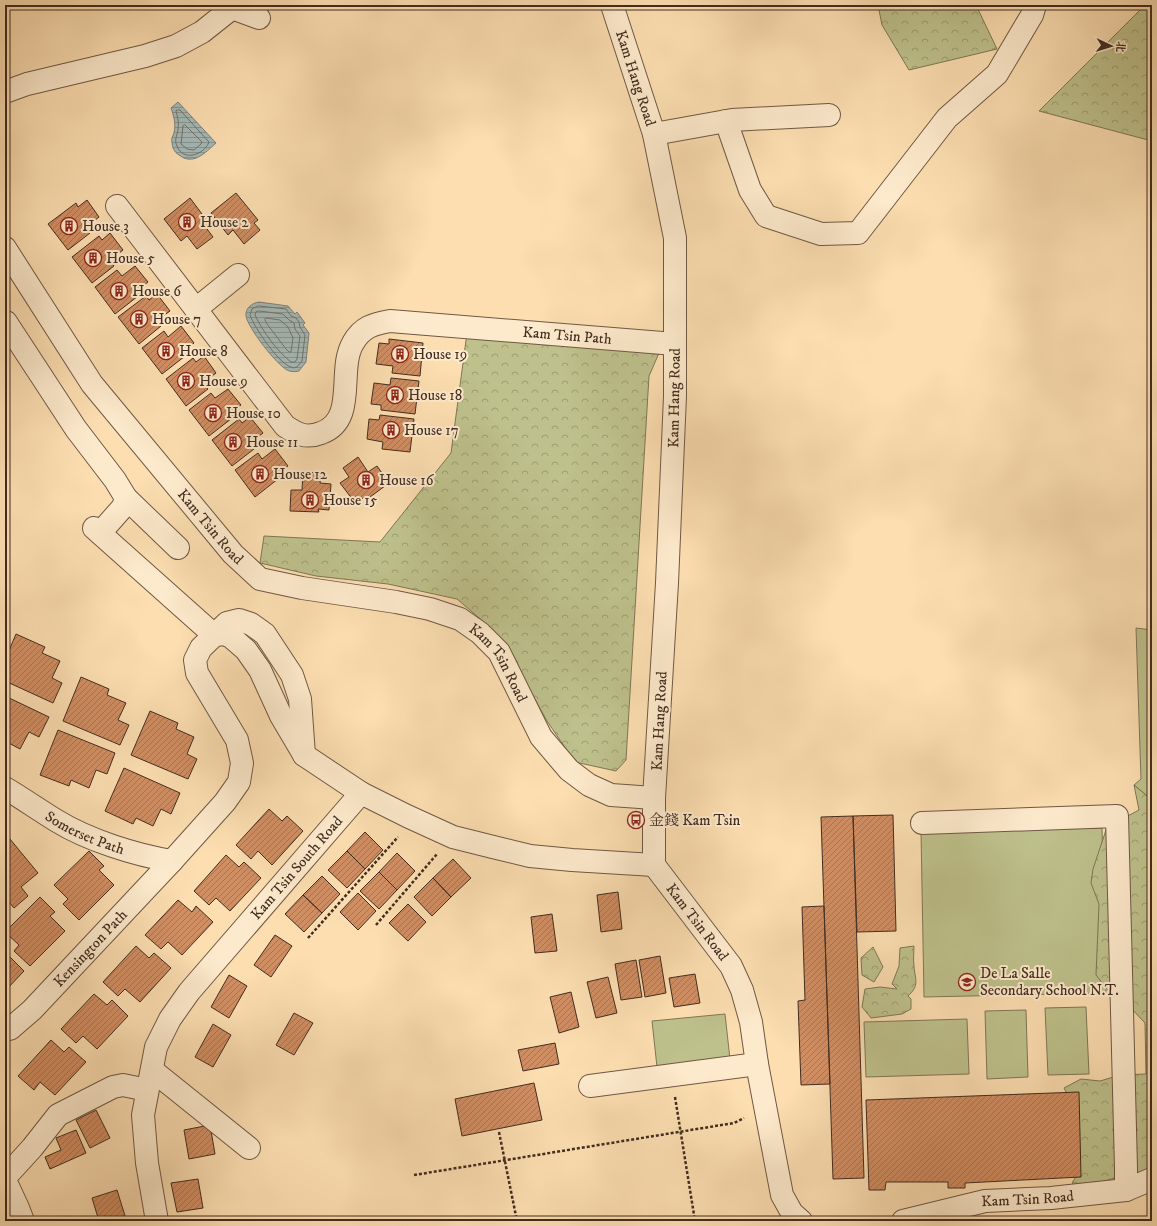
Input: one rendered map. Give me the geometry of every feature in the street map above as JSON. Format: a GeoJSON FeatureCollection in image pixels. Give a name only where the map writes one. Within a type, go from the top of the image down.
{"type":"FeatureCollection","features":[{"type":"Feature","properties":{"kind":"street","name":"Kam Hang Road"},"geometry":{"type":"LineString","coordinates":[[612,5],[654,134],[675,238],[675,396],[667,583],[654,798]]}},
{"type":"Feature","properties":{"kind":"street"},"geometry":{"type":"LineString","coordinates":[[726,121],[750,190],[766,216],[821,234],[858,232],[947,118],[997,74],[1032,14],[1035,5]]}},
{"type":"Feature","properties":{"kind":"street"},"geometry":{"type":"LineString","coordinates":[[5,92],[27,84],[145,56],[176,46],[202,32],[234,7],[259,18]]}},
{"type":"Feature","properties":{"kind":"street"},"geometry":{"type":"LineString","coordinates":[[654,134],[726,121],[829,115]]}},
{"type":"Feature","properties":{"kind":"street","name":"Kam Tsin Path"},"geometry":{"type":"LineString","coordinates":[[117,206],[284,426],[297,434],[313,436],[328,431],[339,420],[344,404],[348,359],[352,344],[362,332],[375,324],[390,321],[675,344]]}},
{"type":"Feature","properties":{"kind":"street","name":"Kam Tsin Road"},"geometry":{"type":"LineString","coordinates":[[5,248],[92,384],[234,554],[260,579],[302,588],[416,606],[460,619],[480,633],[499,652],[541,737],[569,770],[589,785],[611,794],[654,798]]}},
{"type":"Feature","properties":{"kind":"street"},"geometry":{"type":"LineString","coordinates":[[196,309],[238,275]]}},
{"type":"Feature","properties":{"kind":"street"},"geometry":{"type":"LineString","coordinates":[[6,322],[76,429],[115,480],[126,498],[178,548]]}},
{"type":"Feature","properties":{"kind":"street"},"geometry":{"type":"LineString","coordinates":[[126,498],[123,507],[97,531],[214,635],[224,634],[231,637],[246,650],[260,670],[281,716],[304,755],[362,793],[452,837],[530,856],[654,865],[654,798]]}},
{"type":"Feature","properties":{"kind":"street","name":"Kensington Path"},"geometry":{"type":"LineString","coordinates":[[5,1029],[10,1028],[32,1010],[172,861],[225,802],[239,782],[242,763],[237,740],[197,673],[195,660],[201,648],[214,635]]}},
{"type":"Feature","properties":{"kind":"street","name":"Somerset Path"},"geometry":{"type":"LineString","coordinates":[[5,788],[57,821],[84,834],[155,858],[172,861]]}},
{"type":"Feature","properties":{"kind":"street","name":"Kam Tsin South Road"},"geometry":{"type":"LineString","coordinates":[[157,1221],[147,1162],[143,1115],[156,1047],[170,1019],[189,992],[362,793]]}},
{"type":"Feature","properties":{"kind":"street"},"geometry":{"type":"LineString","coordinates":[[922,823],[1117,816],[1126,1190]]}},
{"type":"Feature","properties":{"kind":"street","name":"Kam Tsin Road"},"geometry":{"type":"LineString","coordinates":[[654,865],[731,966],[742,990],[751,1022],[757,1064],[782,1195],[792,1213],[801,1221]]}},
{"type":"Feature","properties":{"kind":"street"},"geometry":{"type":"LineString","coordinates":[[590,1086],[757,1064]]}},
{"type":"Feature","properties":{"kind":"street"},"geometry":{"type":"LineString","coordinates":[[5,1175],[11,1171],[32,1148],[58,1115],[113,1087],[150,1080],[249,1148]]}},
{"type":"Feature","properties":{"kind":"street","name":"Kam Tsin Road"},"geometry":{"type":"LineString","coordinates":[[903,1221],[985,1201],[1051,1198],[1126,1190],[1152,1179]]}},
{"type":"Feature","properties":{"kind":"street"},"geometry":{"type":"LineString","coordinates":[[5,1180],[18,1208],[22,1221]]}},
{"type":"Feature","properties":{"kind":"path"},"geometry":{"type":"LineString","coordinates":[[308,938],[403,832]]}},
{"type":"Feature","properties":{"kind":"path"},"geometry":{"type":"LineString","coordinates":[[376,925],[441,849]]}},
{"type":"Feature","properties":{"kind":"path"},"geometry":{"type":"LineString","coordinates":[[672,1074],[695,1221]]}},
{"type":"Feature","properties":{"kind":"path"},"geometry":{"type":"LineString","coordinates":[[414,1175],[734,1123],[765,1108]]}},
{"type":"Feature","properties":{"kind":"path"},"geometry":{"type":"LineString","coordinates":[[499,1132],[517,1221]]}},
{"type":"Feature","properties":{"kind":"green space"},"geometry":{"type":"Polygon","coordinates":[[[878,5],[976,5],[997,49],[909,70],[882,25],[878,5]]]}},
{"type":"Feature","properties":{"kind":"green space"},"geometry":{"type":"Polygon","coordinates":[[[1145,5],[1152,6],[1152,141],[1039,111],[1145,5]]]}},
{"type":"Feature","properties":{"kind":"green space"},"geometry":{"type":"Polygon","coordinates":[[[467,333],[659,353],[649,376],[626,760],[616,771],[575,762],[547,721],[523,678],[491,628],[457,599],[388,584],[316,576],[260,563],[264,536],[380,542],[451,453],[467,333]]]}},
{"type":"Feature","properties":{"kind":"green space"},"geometry":{"type":"Polygon","coordinates":[[[1136,628],[1152,630],[1152,800],[1134,785],[1141,779],[1136,628]]]}},
{"type":"Feature","properties":{"kind":"green space"},"geometry":{"type":"Polygon","coordinates":[[[1134,785],[1152,800],[1152,1170],[1148,1173],[1126,1174],[1084,1188],[1072,1187],[1073,1181],[1078,1174],[1073,1105],[1064,1088],[1081,1079],[1100,1081],[1120,1075],[1146,1074],[1145,1023],[1130,1007],[1117,1002],[1096,975],[1099,904],[1091,883],[1093,869],[1107,827],[1139,810],[1134,785]]]}},
{"type":"Feature","properties":{"kind":"green space"},"geometry":{"type":"Polygon","coordinates":[[[1102,828],[1106,993],[924,997],[921,832],[1102,828]]]}},
{"type":"Feature","properties":{"kind":"green space"},"geometry":{"type":"Polygon","coordinates":[[[914,946],[916,982],[914,989],[908,996],[911,999],[911,1009],[902,1014],[871,1018],[862,1007],[865,989],[880,987],[897,989],[892,984],[899,966],[900,948],[914,946]]]}},
{"type":"Feature","properties":{"kind":"green space"},"geometry":{"type":"Polygon","coordinates":[[[873,947],[883,967],[874,982],[862,975],[861,958],[873,947]]]}},
{"type":"Feature","properties":{"kind":"green space"},"geometry":{"type":"Polygon","coordinates":[[[1086,1007],[1089,1074],[1048,1075],[1045,1008],[1086,1007]]]}},
{"type":"Feature","properties":{"kind":"green space"},"geometry":{"type":"Polygon","coordinates":[[[1026,1010],[1028,1077],[987,1079],[985,1011],[1026,1010]]]}},
{"type":"Feature","properties":{"kind":"green space"},"geometry":{"type":"Polygon","coordinates":[[[725,1014],[730,1059],[657,1067],[652,1021],[725,1014]]]}},
{"type":"Feature","properties":{"kind":"green space"},"geometry":{"type":"Polygon","coordinates":[[[967,1019],[969,1074],[866,1077],[864,1022],[967,1019]]]}},
{"type":"Feature","properties":{"kind":"water"},"geometry":{"type":"Polygon","coordinates":[[[178,102],[216,143],[199,157],[194,159],[184,158],[177,154],[173,148],[172,139],[175,130],[175,123],[171,108],[178,102]]]}},
{"type":"Feature","properties":{"kind":"water"},"geometry":{"type":"Polygon","coordinates":[[[259,302],[288,306],[295,314],[297,312],[305,323],[303,325],[309,333],[306,362],[299,371],[294,372],[287,370],[276,361],[252,329],[248,322],[246,313],[248,308],[254,303],[259,302]]]}},
{"type":"Feature","properties":{"kind":"building"},"geometry":{"type":"Polygon","coordinates":[[[236,193],[258,220],[254,223],[260,230],[244,244],[233,230],[228,235],[211,213],[236,193]]]}},
{"type":"Feature","properties":{"kind":"building","name":"House 2"},"geometry":{"type":"Polygon","coordinates":[[[190,198],[211,226],[207,229],[213,237],[197,249],[187,236],[181,241],[164,219],[190,198]]]}},
{"type":"Feature","properties":{"kind":"building","name":"House 3"},"geometry":{"type":"Polygon","coordinates":[[[87,200],[99,217],[86,227],[90,233],[68,250],[48,224],[76,203],[78,207],[87,200]]]}},
{"type":"Feature","properties":{"kind":"building","name":"House 5"},"geometry":{"type":"Polygon","coordinates":[[[110,233],[123,250],[110,260],[114,266],[92,283],[72,257],[99,236],[102,240],[110,233]]]}},
{"type":"Feature","properties":{"kind":"building","name":"House 6"},"geometry":{"type":"Polygon","coordinates":[[[135,266],[148,282],[139,289],[142,293],[115,314],[95,287],[117,270],[122,276],[135,266]]]}},
{"type":"Feature","properties":{"kind":"building","name":"House 7"},"geometry":{"type":"Polygon","coordinates":[[[157,294],[170,311],[156,321],[161,326],[139,344],[118,317],[146,296],[149,300],[157,294]]]}},
{"type":"Feature","properties":{"kind":"building","name":"House 8"},"geometry":{"type":"Polygon","coordinates":[[[181,326],[194,343],[186,349],[189,353],[162,374],[142,348],[164,331],[168,337],[181,326]]]}},
{"type":"Feature","properties":{"kind":"building","name":"House 19"},"geometry":{"type":"Polygon","coordinates":[[[389,339],[423,343],[420,376],[392,373],[393,366],[376,364],[379,343],[389,344],[389,339]]]}},
{"type":"Feature","properties":{"kind":"building","name":"House 9"},"geometry":{"type":"Polygon","coordinates":[[[204,356],[216,373],[203,383],[208,389],[186,406],[166,379],[193,358],[196,362],[204,356]]]}},
{"type":"Feature","properties":{"kind":"building","name":"House 18"},"geometry":{"type":"Polygon","coordinates":[[[391,378],[419,381],[415,414],[381,410],[381,405],[371,404],[374,383],[390,385],[391,378]]]}},
{"type":"Feature","properties":{"kind":"building","name":"House 10"},"geometry":{"type":"Polygon","coordinates":[[[228,389],[241,405],[233,411],[236,415],[209,436],[189,410],[211,393],[215,398],[228,389]]]}},
{"type":"Feature","properties":{"kind":"building","name":"House 17"},"geometry":{"type":"Polygon","coordinates":[[[380,415],[414,419],[410,452],[382,449],[383,442],[367,439],[369,419],[379,420],[380,415]]]}},
{"type":"Feature","properties":{"kind":"building","name":"House 11"},"geometry":{"type":"Polygon","coordinates":[[[250,417],[263,433],[250,443],[254,449],[232,466],[212,440],[239,419],[242,423],[250,417]]]}},
{"type":"Feature","properties":{"kind":"building","name":"House 12"},"geometry":{"type":"Polygon","coordinates":[[[275,449],[288,466],[280,472],[283,475],[255,497],[235,470],[258,453],[262,459],[275,449]]]}},
{"type":"Feature","properties":{"kind":"building","name":"House 16"},"geometry":{"type":"Polygon","coordinates":[[[358,457],[368,472],[377,466],[389,483],[366,500],[364,497],[356,504],[340,483],[349,477],[343,468],[358,457]]]}},
{"type":"Feature","properties":{"kind":"building","name":"House 15"},"geometry":{"type":"Polygon","coordinates":[[[303,472],[321,473],[320,483],[331,484],[329,510],[318,509],[319,512],[290,511],[291,490],[302,490],[303,472]]]}},
{"type":"Feature","properties":{"kind":"building"},"geometry":{"type":"Polygon","coordinates":[[[16,634],[45,647],[42,653],[60,661],[52,678],[62,683],[53,703],[5,681],[5,660],[16,634]]]}},
{"type":"Feature","properties":{"kind":"building"},"geometry":{"type":"Polygon","coordinates":[[[81,677],[109,689],[107,695],[126,703],[118,720],[129,725],[120,745],[63,721],[81,677]]]}},
{"type":"Feature","properties":{"kind":"building"},"geometry":{"type":"Polygon","coordinates":[[[5,696],[49,717],[39,737],[29,732],[20,749],[5,741],[5,696]]]}},
{"type":"Feature","properties":{"kind":"building"},"geometry":{"type":"Polygon","coordinates":[[[150,711],[178,723],[176,729],[194,737],[187,754],[197,759],[188,779],[131,755],[150,711]]]}},
{"type":"Feature","properties":{"kind":"building"},"geometry":{"type":"Polygon","coordinates":[[[58,730],[115,753],[107,774],[96,770],[89,788],[71,780],[69,786],[40,775],[58,730]]]}},
{"type":"Feature","properties":{"kind":"building"},"geometry":{"type":"Polygon","coordinates":[[[124,768],[180,793],[171,814],[161,809],[153,826],[136,818],[133,824],[105,811],[124,768]]]}},
{"type":"Feature","properties":{"kind":"building"},"geometry":{"type":"Polygon","coordinates":[[[269,809],[282,821],[287,816],[303,831],[272,865],[258,851],[251,859],[236,845],[269,809]]]}},
{"type":"Feature","properties":{"kind":"building"},"geometry":{"type":"Polygon","coordinates":[[[893,815],[896,931],[857,932],[853,816],[893,815]]]}},
{"type":"Feature","properties":{"kind":"building"},"geometry":{"type":"Polygon","coordinates":[[[853,816],[864,1178],[833,1179],[821,817],[853,816]]]}},
{"type":"Feature","properties":{"kind":"building"},"geometry":{"type":"Polygon","coordinates":[[[365,832],[383,850],[365,869],[347,851],[365,832]]]}},
{"type":"Feature","properties":{"kind":"building"},"geometry":{"type":"Polygon","coordinates":[[[5,833],[38,873],[21,887],[28,896],[14,908],[5,897],[5,833]]]}},
{"type":"Feature","properties":{"kind":"building"},"geometry":{"type":"Polygon","coordinates":[[[89,851],[104,866],[99,870],[114,885],[79,920],[63,904],[68,899],[54,885],[89,851]]]}},
{"type":"Feature","properties":{"kind":"building"},"geometry":{"type":"Polygon","coordinates":[[[347,851],[365,869],[347,888],[328,870],[347,851]]]}},
{"type":"Feature","properties":{"kind":"building"},"geometry":{"type":"Polygon","coordinates":[[[397,853],[415,871],[397,890],[379,872],[397,853]]]}},
{"type":"Feature","properties":{"kind":"building"},"geometry":{"type":"Polygon","coordinates":[[[226,855],[239,867],[244,862],[261,878],[230,911],[216,898],[209,905],[194,891],[226,855]]]}},
{"type":"Feature","properties":{"kind":"building"},"geometry":{"type":"Polygon","coordinates":[[[453,859],[471,878],[451,897],[433,878],[453,859]]]}},
{"type":"Feature","properties":{"kind":"building"},"geometry":{"type":"Polygon","coordinates":[[[379,872],[397,890],[379,909],[360,891],[379,872]]]}},
{"type":"Feature","properties":{"kind":"building"},"geometry":{"type":"Polygon","coordinates":[[[322,876],[340,894],[322,913],[303,895],[322,876]]]}},
{"type":"Feature","properties":{"kind":"building"},"geometry":{"type":"Polygon","coordinates":[[[433,878],[451,897],[432,916],[414,897],[433,878]]]}},
{"type":"Feature","properties":{"kind":"building"},"geometry":{"type":"Polygon","coordinates":[[[618,892],[622,929],[601,932],[597,895],[618,892]]]}},
{"type":"Feature","properties":{"kind":"building"},"geometry":{"type":"Polygon","coordinates":[[[358,893],[376,911],[358,930],[340,912],[358,893]]]}},
{"type":"Feature","properties":{"kind":"building"},"geometry":{"type":"Polygon","coordinates":[[[303,895],[322,913],[304,932],[285,914],[303,895]]]}},
{"type":"Feature","properties":{"kind":"building"},"geometry":{"type":"Polygon","coordinates":[[[40,897],[55,912],[50,916],[65,931],[30,966],[14,951],[19,945],[5,932],[40,897]]]}},
{"type":"Feature","properties":{"kind":"building"},"geometry":{"type":"Polygon","coordinates":[[[178,900],[192,912],[196,906],[213,922],[182,955],[168,942],[161,949],[145,935],[178,900]]]}},
{"type":"Feature","properties":{"kind":"building"},"geometry":{"type":"Polygon","coordinates":[[[408,904],[426,922],[408,941],[389,923],[408,904]]]}},
{"type":"Feature","properties":{"kind":"building"},"geometry":{"type":"Polygon","coordinates":[[[824,906],[830,1084],[801,1085],[798,1001],[805,1000],[802,907],[824,906]]]}},
{"type":"Feature","properties":{"kind":"building"},"geometry":{"type":"Polygon","coordinates":[[[552,914],[557,951],[535,953],[531,917],[552,914]]]}},
{"type":"Feature","properties":{"kind":"building"},"geometry":{"type":"Polygon","coordinates":[[[275,935],[292,946],[271,977],[254,965],[275,935]]]}},
{"type":"Feature","properties":{"kind":"building"},"geometry":{"type":"Polygon","coordinates":[[[136,946],[149,958],[154,953],[171,968],[140,1002],[125,989],[118,996],[103,982],[136,946]]]}},
{"type":"Feature","properties":{"kind":"building"},"geometry":{"type":"Polygon","coordinates":[[[8,955],[24,971],[5,991],[5,959],[8,955]]]}},
{"type":"Feature","properties":{"kind":"building"},"geometry":{"type":"Polygon","coordinates":[[[660,956],[666,993],[645,997],[639,960],[660,956]]]}},
{"type":"Feature","properties":{"kind":"building"},"geometry":{"type":"Polygon","coordinates":[[[636,960],[642,997],[621,1000],[615,964],[636,960]]]}},
{"type":"Feature","properties":{"kind":"building"},"geometry":{"type":"Polygon","coordinates":[[[695,974],[700,1003],[674,1007],[669,978],[695,974]]]}},
{"type":"Feature","properties":{"kind":"building"},"geometry":{"type":"Polygon","coordinates":[[[229,975],[247,986],[229,1018],[211,1007],[229,975]]]}},
{"type":"Feature","properties":{"kind":"building"},"geometry":{"type":"Polygon","coordinates":[[[608,977],[617,1013],[596,1018],[587,982],[608,977]]]}},
{"type":"Feature","properties":{"kind":"building"},"geometry":{"type":"Polygon","coordinates":[[[571,992],[579,1027],[559,1033],[550,997],[571,992]]]}},
{"type":"Feature","properties":{"kind":"building"},"geometry":{"type":"Polygon","coordinates":[[[94,994],[107,1005],[112,1000],[128,1016],[97,1049],[83,1036],[76,1043],[61,1029],[94,994]]]}},
{"type":"Feature","properties":{"kind":"building"},"geometry":{"type":"Polygon","coordinates":[[[294,1013],[313,1023],[294,1055],[276,1045],[294,1013]]]}},
{"type":"Feature","properties":{"kind":"building"},"geometry":{"type":"Polygon","coordinates":[[[213,1024],[231,1035],[213,1067],[195,1057],[213,1024]]]}},
{"type":"Feature","properties":{"kind":"building"},"geometry":{"type":"Polygon","coordinates":[[[51,1040],[64,1052],[69,1047],[86,1062],[55,1095],[40,1082],[34,1090],[18,1076],[51,1040]]]}},
{"type":"Feature","properties":{"kind":"building"},"geometry":{"type":"Polygon","coordinates":[[[555,1043],[559,1064],[523,1071],[518,1050],[555,1043]]]}},
{"type":"Feature","properties":{"kind":"building"},"geometry":{"type":"Polygon","coordinates":[[[534,1083],[542,1120],[462,1136],[455,1099],[534,1083]]]}},
{"type":"Feature","properties":{"kind":"building"},"geometry":{"type":"Polygon","coordinates":[[[1079,1092],[1081,1177],[965,1183],[965,1188],[948,1188],[948,1182],[886,1182],[885,1190],[869,1190],[866,1100],[1079,1092]]]}},
{"type":"Feature","properties":{"kind":"building"},"geometry":{"type":"Polygon","coordinates":[[[96,1110],[110,1138],[90,1148],[76,1120],[96,1110]]]}},
{"type":"Feature","properties":{"kind":"building"},"geometry":{"type":"Polygon","coordinates":[[[210,1125],[215,1154],[189,1159],[184,1130],[210,1125]]]}},
{"type":"Feature","properties":{"kind":"building"},"geometry":{"type":"Polygon","coordinates":[[[76,1130],[86,1153],[50,1169],[45,1157],[61,1150],[56,1138],[76,1130]]]}},
{"type":"Feature","properties":{"kind":"building"},"geometry":{"type":"Polygon","coordinates":[[[198,1179],[203,1208],[177,1212],[171,1183],[198,1179]]]}},
{"type":"Feature","properties":{"kind":"building"},"geometry":{"type":"Polygon","coordinates":[[[117,1190],[126,1219],[118,1221],[99,1221],[92,1198],[117,1190]]]}},
{"type":"Feature","properties":{"kind":"building"},"geometry":{"type":"Polygon","coordinates":[[[5,1215],[15,1215],[15,1221],[5,1221],[5,1215]]]}},
{"type":"Feature","properties":{"kind":"place","name":"House 2"},"geometry":{"type":"Point","coordinates":[187,222]}},
{"type":"Feature","properties":{"kind":"place","name":"House 3"},"geometry":{"type":"Point","coordinates":[69,226]}},
{"type":"Feature","properties":{"kind":"place","name":"House 5"},"geometry":{"type":"Point","coordinates":[93,258]}},
{"type":"Feature","properties":{"kind":"place","name":"House 6"},"geometry":{"type":"Point","coordinates":[119,291]}},
{"type":"Feature","properties":{"kind":"place","name":"House 7"},"geometry":{"type":"Point","coordinates":[139,319]}},
{"type":"Feature","properties":{"kind":"place","name":"House 8"},"geometry":{"type":"Point","coordinates":[166,351]}},
{"type":"Feature","properties":{"kind":"place","name":"House 19"},"geometry":{"type":"Point","coordinates":[400,354]}},
{"type":"Feature","properties":{"kind":"place","name":"House 9"},"geometry":{"type":"Point","coordinates":[186,381]}},
{"type":"Feature","properties":{"kind":"place","name":"House 18"},"geometry":{"type":"Point","coordinates":[395,395]}},
{"type":"Feature","properties":{"kind":"place","name":"House 10"},"geometry":{"type":"Point","coordinates":[213,413]}},
{"type":"Feature","properties":{"kind":"place","name":"House 17"},"geometry":{"type":"Point","coordinates":[391,430]}},
{"type":"Feature","properties":{"kind":"place","name":"House 11"},"geometry":{"type":"Point","coordinates":[233,442]}},
{"type":"Feature","properties":{"kind":"place","name":"House 12"},"geometry":{"type":"Point","coordinates":[260,474]}},
{"type":"Feature","properties":{"kind":"place","name":"House 16"},"geometry":{"type":"Point","coordinates":[366,480]}},
{"type":"Feature","properties":{"kind":"place","name":"House 15"},"geometry":{"type":"Point","coordinates":[310,500]}},
{"type":"Feature","properties":{"kind":"place","name":"金錢 Kam Tsin"},"geometry":{"type":"Point","coordinates":[636,820]}},
{"type":"Feature","properties":{"kind":"place","name":"De La Salle Secondary School N.T."},"geometry":{"type":"Point","coordinates":[967,982]}}]}
